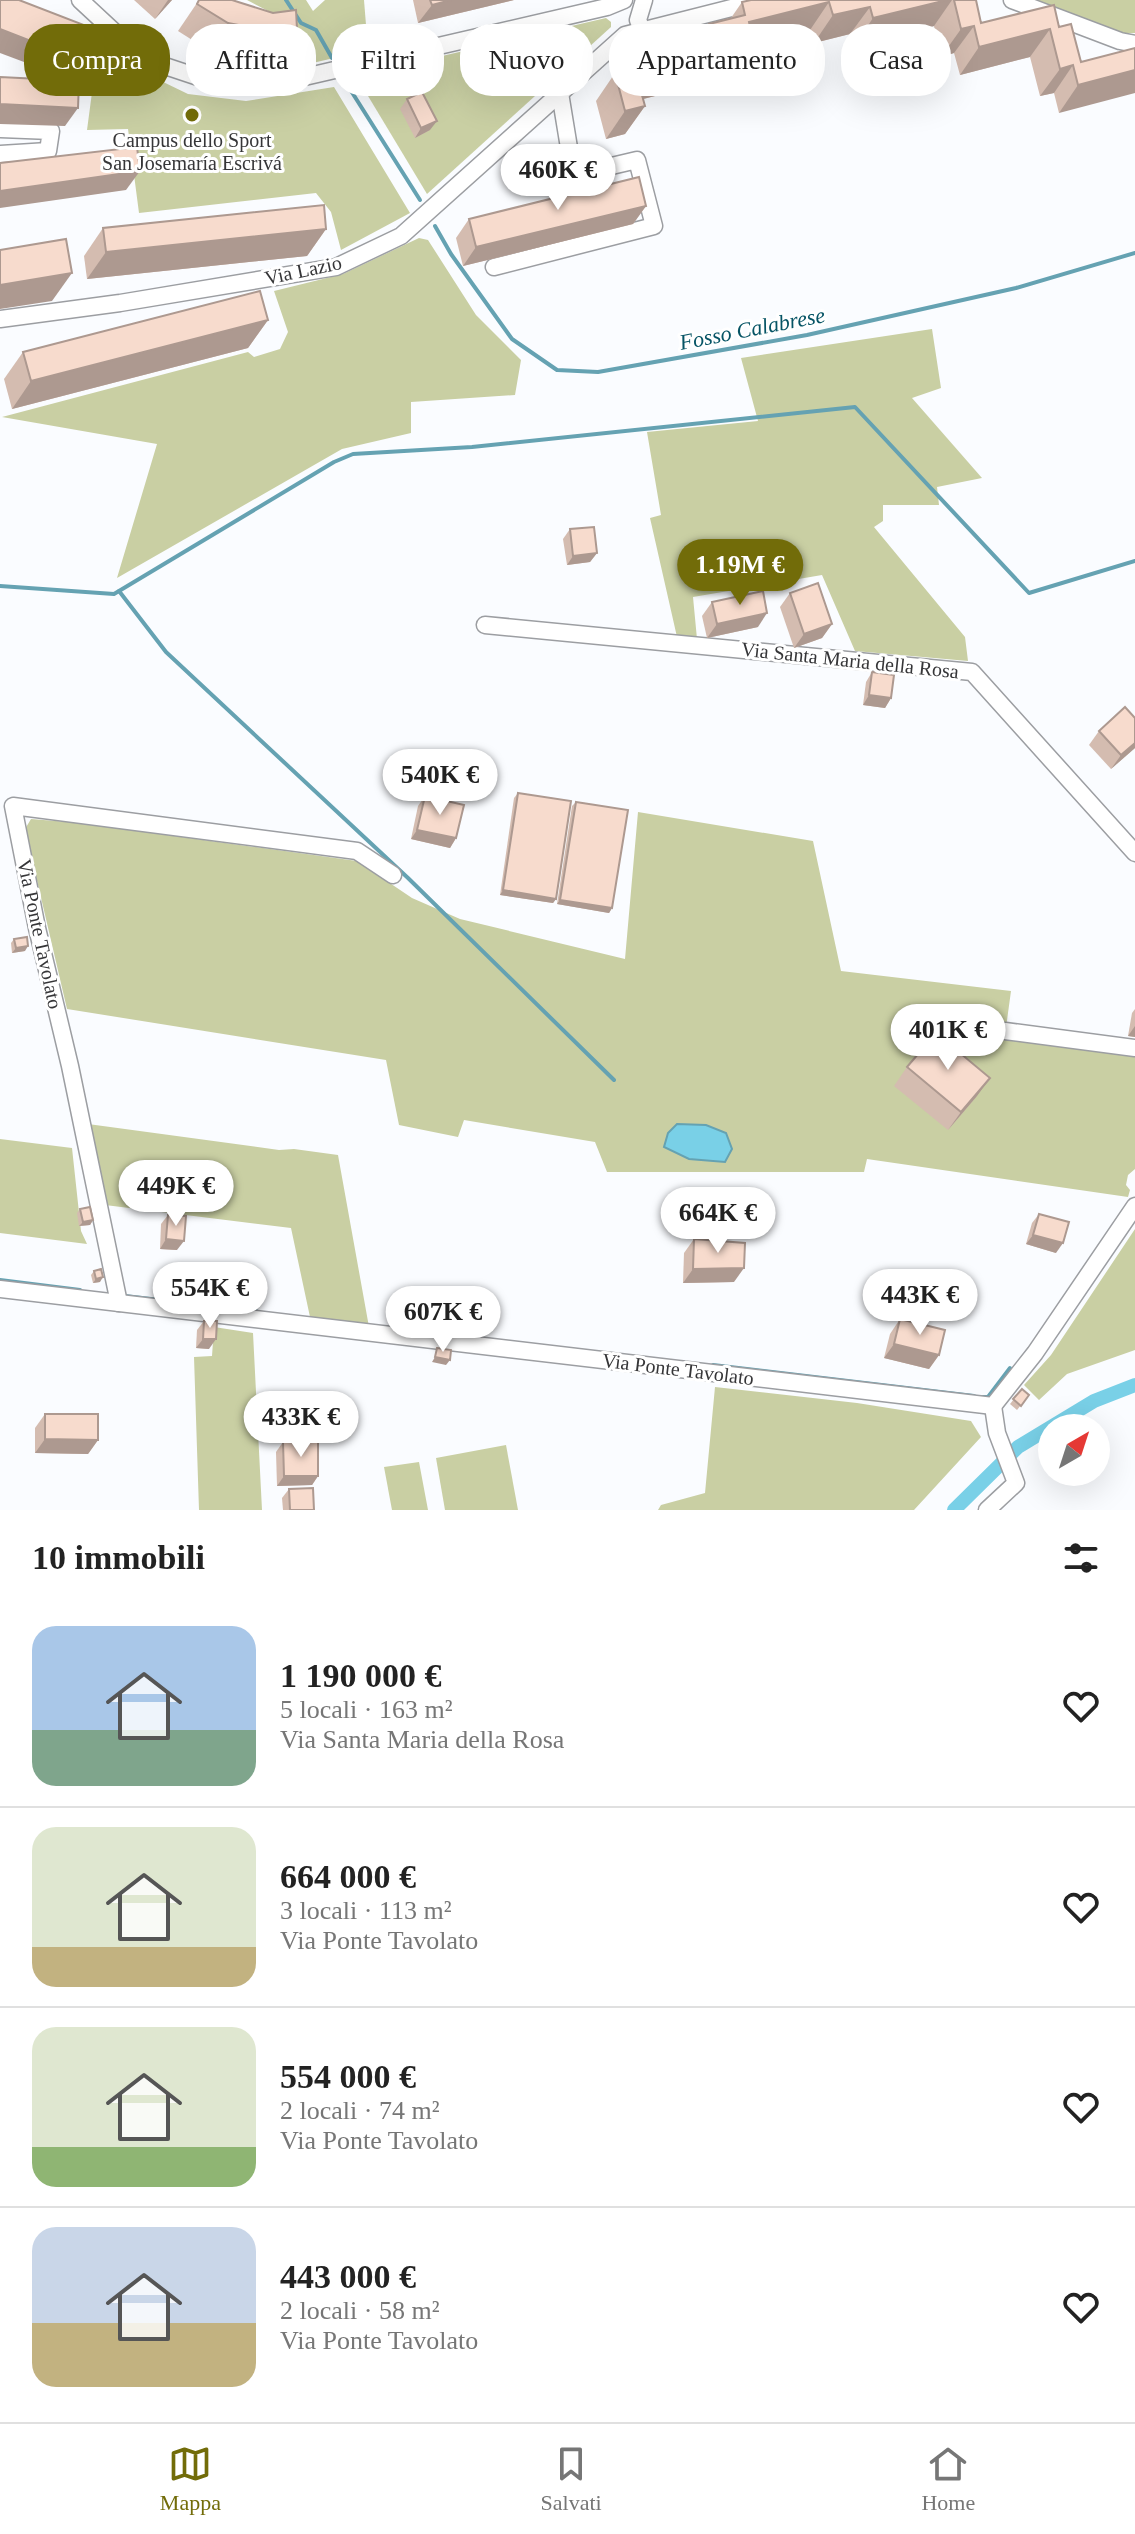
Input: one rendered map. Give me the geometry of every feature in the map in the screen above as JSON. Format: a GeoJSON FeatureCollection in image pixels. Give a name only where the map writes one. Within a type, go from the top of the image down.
{"type":"FeatureCollection","features":[{"type":"Feature","properties":{"kind":"street"},"geometry":{"type":"LineString","coordinates":[[80,0],[122,39],[159,64],[216,83],[287,81],[607,7],[624,0]]}},
{"type":"Feature","properties":{"kind":"street"},"geometry":{"type":"LineString","coordinates":[[640,24],[644,0]]}},
{"type":"Feature","properties":{"kind":"street","name":"Via Lazio"},"geometry":{"type":"LineString","coordinates":[[645,24],[763,0]]}},
{"type":"Feature","properties":{"kind":"street"},"geometry":{"type":"LineString","coordinates":[[1012,0],[1135,44]]}},
{"type":"Feature","properties":{"kind":"street","name":"Via Lazio"},"geometry":{"type":"LineString","coordinates":[[593,64],[609,49]]}},
{"type":"Feature","properties":{"kind":"street","name":"Via Lazio"},"geometry":{"type":"LineString","coordinates":[[0,319],[120,303],[336,267],[401,236],[557,96]]}},
{"type":"Feature","properties":{"kind":"street"},"geometry":{"type":"LineString","coordinates":[[494,267],[654,226],[637,160],[586,172],[572,166],[560,96]]}},
{"type":"Feature","properties":{"kind":"street"},"geometry":{"type":"LineString","coordinates":[[0,129],[51,131],[48,151],[0,154]]}},
{"type":"Feature","properties":{"kind":"street","name":"Via Santa Maria della Rosa"},"geometry":{"type":"LineString","coordinates":[[485,625],[972,672],[1135,853]]}},
{"type":"Feature","properties":{"kind":"street","name":"Via Ponte Tavolato"},"geometry":{"type":"LineString","coordinates":[[119,1303],[13,806],[357,851],[393,875]]}},
{"type":"Feature","properties":{"kind":"street"},"geometry":{"type":"LineString","coordinates":[[1005,1031],[1135,1048]]}},
{"type":"Feature","properties":{"kind":"street"},"geometry":{"type":"LineString","coordinates":[[987,1510],[1016,1483],[1000,1443],[993,1406],[1035,1353],[1135,1206]]}},
{"type":"Feature","properties":{"kind":"street","name":"Via Ponte Tavolato"},"geometry":{"type":"LineString","coordinates":[[0,1289],[993,1406]]}},
{"type":"Feature","properties":{"kind":"green space"},"geometry":{"type":"Polygon","coordinates":[[[247,0],[306,0],[313,11],[325,0],[364,0],[366,24],[332,24],[332,58],[316,62],[316,24],[275,24],[272,13],[247,0]]]}},
{"type":"Feature","properties":{"kind":"green space"},"geometry":{"type":"Polygon","coordinates":[[[1034,0],[1135,0],[1135,33],[1119,33],[1034,0]]]}},
{"type":"Feature","properties":{"kind":"green space"},"geometry":{"type":"Polygon","coordinates":[[[606,18],[611,22],[609,29],[593,43],[593,24],[580,24],[606,18]]]}},
{"type":"Feature","properties":{"kind":"green space"},"geometry":{"type":"Polygon","coordinates":[[[460,52],[460,96],[535,96],[427,194],[368,96],[444,96],[444,56],[460,52]]]}},
{"type":"Feature","properties":{"kind":"green space","name":"Campus dello Sport San Josemaría Escrivá"},"geometry":{"type":"Polygon","coordinates":[[[170,85],[186,93],[186,96],[246,101],[277,96],[316,96],[316,90],[332,87],[332,96],[339,96],[410,213],[341,250],[331,212],[316,193],[139,213],[128,129],[87,130],[92,96],[170,96],[170,85]]]}},
{"type":"Feature","properties":{"kind":"green space"},"geometry":{"type":"Polygon","coordinates":[[[419,238],[428,240],[476,315],[521,360],[515,395],[411,402],[411,433],[342,449],[117,578],[157,444],[2,417],[248,352],[254,357],[280,349],[288,332],[274,291],[343,274],[419,238]]]}},
{"type":"Feature","properties":{"kind":"green space"},"geometry":{"type":"Polygon","coordinates":[[[932,329],[941,388],[912,398],[982,478],[937,487],[939,505],[883,505],[883,521],[874,527],[965,637],[968,661],[855,651],[822,575],[693,597],[697,639],[677,637],[650,518],[661,515],[647,432],[758,421],[741,358],[932,329]]]}},
{"type":"Feature","properties":{"kind":"green space"},"geometry":{"type":"Polygon","coordinates":[[[638,812],[813,841],[841,971],[1011,991],[1005,1035],[1135,1053],[1135,1169],[1128,1175],[1128,1197],[867,1159],[864,1172],[607,1172],[595,1142],[464,1120],[458,1137],[399,1125],[386,1060],[67,1009],[25,829],[31,819],[80,823],[357,861],[412,898],[460,919],[625,959],[638,812]]]}},
{"type":"Feature","properties":{"kind":"green space"},"geometry":{"type":"Polygon","coordinates":[[[88,1124],[338,1155],[369,1327],[310,1317],[291,1228],[105,1205],[88,1124]]]}},
{"type":"Feature","properties":{"kind":"green space"},"geometry":{"type":"Polygon","coordinates":[[[0,1139],[72,1148],[81,1231],[87,1244],[0,1233],[0,1139]]]}},
{"type":"Feature","properties":{"kind":"green space"},"geometry":{"type":"Polygon","coordinates":[[[1135,1229],[1135,1350],[1067,1374],[1039,1400],[1024,1385],[1051,1355],[1135,1229]]]}},
{"type":"Feature","properties":{"kind":"green space"},"geometry":{"type":"Polygon","coordinates":[[[214,1327],[253,1333],[262,1510],[199,1510],[194,1357],[212,1356],[214,1327]]]}},
{"type":"Feature","properties":{"kind":"green space"},"geometry":{"type":"Polygon","coordinates":[[[715,1387],[857,1403],[971,1421],[981,1437],[914,1510],[658,1510],[661,1505],[705,1493],[715,1387]]]}},
{"type":"Feature","properties":{"kind":"green space"},"geometry":{"type":"Polygon","coordinates":[[[506,1445],[518,1510],[445,1510],[436,1458],[506,1445]]]}},
{"type":"Feature","properties":{"kind":"green space"},"geometry":{"type":"Polygon","coordinates":[[[419,1462],[428,1510],[392,1510],[384,1467],[419,1462]]]}},
{"type":"Feature","properties":{"kind":"water"},"geometry":{"type":"Polygon","coordinates":[[[677,1124],[706,1125],[726,1133],[732,1149],[725,1162],[689,1159],[664,1147],[668,1133],[677,1124]]]}},
{"type":"Feature","properties":{"kind":"building"},"geometry":{"type":"Polygon","coordinates":[[[0,0],[19,0],[81,24],[24,24],[24,38],[0,29],[0,0]]]}},
{"type":"Feature","properties":{"kind":"building"},"geometry":{"type":"Polygon","coordinates":[[[199,0],[232,0],[273,13],[296,10],[297,24],[228,23],[197,4],[199,0]]]}},
{"type":"Feature","properties":{"kind":"building"},"geometry":{"type":"Polygon","coordinates":[[[430,0],[451,0],[432,5],[430,0]]]}},
{"type":"Feature","properties":{"kind":"building"},"geometry":{"type":"Polygon","coordinates":[[[947,0],[873,18],[870,7],[833,15],[829,2],[749,24],[709,24],[745,15],[742,2],[947,0]]]}},
{"type":"Feature","properties":{"kind":"building"},"geometry":{"type":"Polygon","coordinates":[[[954,0],[976,0],[981,23],[1054,5],[1059,27],[1071,24],[1081,62],[1135,48],[1135,70],[1078,85],[1073,65],[1060,69],[1050,29],[979,47],[974,26],[961,29],[954,0]]]}},
{"type":"Feature","properties":{"kind":"building"},"geometry":{"type":"Polygon","coordinates":[[[0,77],[24,78],[24,96],[78,96],[78,108],[0,104],[0,77]]]}},
{"type":"Feature","properties":{"kind":"building"},"geometry":{"type":"Polygon","coordinates":[[[424,96],[437,121],[421,128],[407,99],[424,96]]]}},
{"type":"Feature","properties":{"kind":"building"},"geometry":{"type":"Polygon","coordinates":[[[621,96],[642,96],[645,106],[625,111],[621,96]]]}},
{"type":"Feature","properties":{"kind":"building"},"geometry":{"type":"Polygon","coordinates":[[[137,147],[140,171],[0,191],[0,163],[137,147]]]}},
{"type":"Feature","properties":{"kind":"building"},"geometry":{"type":"Polygon","coordinates":[[[639,177],[646,206],[476,247],[469,219],[639,177]]]}},
{"type":"Feature","properties":{"kind":"building"},"geometry":{"type":"Polygon","coordinates":[[[324,205],[326,229],[106,252],[103,228],[324,205]]]}},
{"type":"Feature","properties":{"kind":"building"},"geometry":{"type":"Polygon","coordinates":[[[66,239],[72,273],[0,285],[0,250],[66,239]]]}},
{"type":"Feature","properties":{"kind":"building"},"geometry":{"type":"Polygon","coordinates":[[[260,291],[268,320],[31,381],[23,352],[260,291]]]}},
{"type":"Feature","properties":{"kind":"building"},"geometry":{"type":"Polygon","coordinates":[[[594,527],[597,553],[573,556],[570,529],[594,527]]]}},
{"type":"Feature","properties":{"kind":"building"},"geometry":{"type":"Polygon","coordinates":[[[818,583],[832,624],[804,634],[790,593],[818,583]]]}},
{"type":"Feature","properties":{"kind":"building"},"geometry":{"type":"Polygon","coordinates":[[[763,591],[767,613],[717,624],[712,602],[763,591]]]}},
{"type":"Feature","properties":{"kind":"building"},"geometry":{"type":"Polygon","coordinates":[[[872,672],[894,675],[891,698],[869,695],[872,672]]]}},
{"type":"Feature","properties":{"kind":"building"},"geometry":{"type":"Polygon","coordinates":[[[1125,707],[1135,718],[1135,743],[1121,755],[1099,731],[1125,707]]]}},
{"type":"Feature","properties":{"kind":"building"},"geometry":{"type":"Polygon","coordinates":[[[518,793],[571,801],[556,899],[503,890],[518,793]]]}},
{"type":"Feature","properties":{"kind":"building"},"geometry":{"type":"Polygon","coordinates":[[[425,796],[464,805],[456,838],[417,830],[425,796]]]}},
{"type":"Feature","properties":{"kind":"building"},"geometry":{"type":"Polygon","coordinates":[[[576,802],[628,810],[612,908],[560,900],[576,802]]]}},
{"type":"Feature","properties":{"kind":"building"},"geometry":{"type":"Polygon","coordinates":[[[27,937],[28,946],[16,948],[14,939],[27,937]]]}},
{"type":"Feature","properties":{"kind":"building"},"geometry":{"type":"Polygon","coordinates":[[[936,1033],[990,1078],[961,1112],[907,1067],[936,1033]]]}},
{"type":"Feature","properties":{"kind":"building"},"geometry":{"type":"Polygon","coordinates":[[[90,1207],[93,1220],[83,1222],[80,1209],[90,1207]]]}},
{"type":"Feature","properties":{"kind":"building"},"geometry":{"type":"Polygon","coordinates":[[[1039,1214],[1069,1222],[1063,1243],[1033,1235],[1039,1214]]]}},
{"type":"Feature","properties":{"kind":"building"},"geometry":{"type":"Polygon","coordinates":[[[168,1215],[186,1216],[184,1241],[166,1239],[168,1215]]]}},
{"type":"Feature","properties":{"kind":"building"},"geometry":{"type":"Polygon","coordinates":[[[694,1239],[745,1243],[744,1268],[693,1269],[694,1239]]]}},
{"type":"Feature","properties":{"kind":"building"},"geometry":{"type":"Polygon","coordinates":[[[101,1269],[103,1277],[96,1279],[94,1271],[101,1269]]]}},
{"type":"Feature","properties":{"kind":"building"},"geometry":{"type":"Polygon","coordinates":[[[900,1319],[945,1330],[939,1355],[894,1344],[900,1319]]]}},
{"type":"Feature","properties":{"kind":"building"},"geometry":{"type":"Polygon","coordinates":[[[204,1321],[217,1321],[216,1339],[203,1339],[204,1321]]]}},
{"type":"Feature","properties":{"kind":"building"},"geometry":{"type":"Polygon","coordinates":[[[437,1348],[451,1350],[450,1360],[435,1357],[437,1348]]]}},
{"type":"Feature","properties":{"kind":"building"},"geometry":{"type":"Polygon","coordinates":[[[1022,1389],[1029,1395],[1021,1406],[1013,1399],[1022,1389]]]}},
{"type":"Feature","properties":{"kind":"building"},"geometry":{"type":"Polygon","coordinates":[[[45,1414],[98,1414],[98,1440],[45,1439],[45,1414]]]}},
{"type":"Feature","properties":{"kind":"building"},"geometry":{"type":"Polygon","coordinates":[[[318,1441],[318,1476],[284,1476],[283,1442],[318,1441]]]}},
{"type":"Feature","properties":{"kind":"building"},"geometry":{"type":"Polygon","coordinates":[[[313,1488],[314,1510],[290,1510],[289,1489],[313,1488]]]}},
{"type":"Feature","properties":{"kind":"waterway","name":"Fosso Calabrese"},"geometry":{"type":"LineString","coordinates":[[286,0],[301,23],[316,30],[332,58]]}},
{"type":"Feature","properties":{"kind":"waterway","name":"Fosso Calabrese"},"geometry":{"type":"LineString","coordinates":[[354,96],[420,200]]}},
{"type":"Feature","properties":{"kind":"waterway","name":"Fosso Calabrese"},"geometry":{"type":"LineString","coordinates":[[435,226],[451,254],[512,339],[557,370],[598,372],[807,335],[1016,288],[1135,253]]}},
{"type":"Feature","properties":{"kind":"waterway"},"geometry":{"type":"LineString","coordinates":[[0,586],[114,594],[334,462],[353,454],[472,447],[855,407],[1029,593],[1135,561]]}},
{"type":"Feature","properties":{"kind":"waterway"},"geometry":{"type":"LineString","coordinates":[[119,591],[166,652],[408,878],[614,1080]]}},
{"type":"Feature","properties":{"kind":"waterway"},"geometry":{"type":"LineString","coordinates":[[0,1280],[80,1290]]}},
{"type":"Feature","properties":{"kind":"waterway"},"geometry":{"type":"LineString","coordinates":[[125,1296],[256,1311]]}},
{"type":"Feature","properties":{"kind":"waterway"},"geometry":{"type":"LineString","coordinates":[[713,1365],[974,1396]]}},
{"type":"Feature","properties":{"kind":"waterway"},"geometry":{"type":"LineString","coordinates":[[983,1397],[988,1397],[1010,1368]]}},
{"type":"Feature","properties":{"kind":"waterway"},"geometry":{"type":"LineString","coordinates":[[954,1510],[1018,1447],[1094,1401],[1135,1385]]}},
{"type":"Feature","properties":{"kind":"place","name":"Campus dello Sport San Josemaría Escrivá"},"geometry":{"type":"Point","coordinates":[192,115]}}]}
